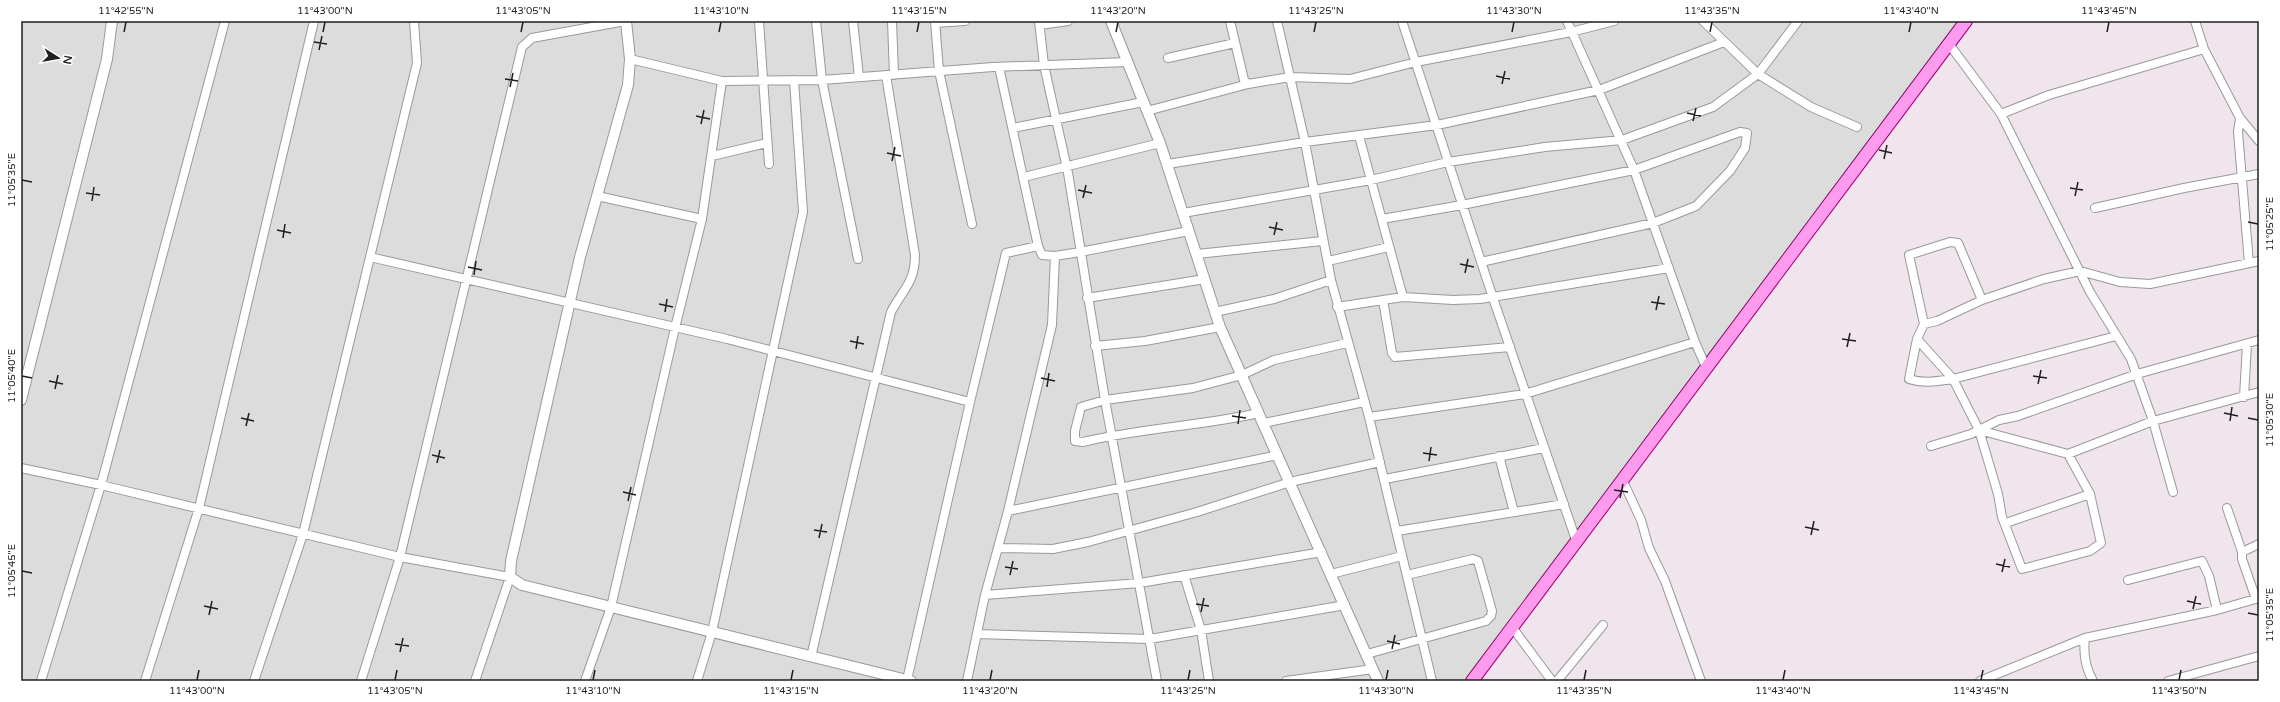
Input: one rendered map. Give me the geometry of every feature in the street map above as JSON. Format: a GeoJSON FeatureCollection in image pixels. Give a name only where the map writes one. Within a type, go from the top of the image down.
{"type":"FeatureCollection","features":[{"type":"Feature","properties":{"kind":"main road"},"geometry":{"type":"LineString","coordinates":[[1472,681],[1576,540],[1966,21]]}},
{"type":"Feature","properties":{"kind":"street"},"geometry":{"type":"LineString","coordinates":[[21,400],[107,59],[112,21]]}},
{"type":"Feature","properties":{"kind":"street"},"geometry":{"type":"LineString","coordinates":[[40,681],[101,485],[225,21]]}},
{"type":"Feature","properties":{"kind":"street"},"geometry":{"type":"LineString","coordinates":[[145,681],[199,508],[314,21]]}},
{"type":"Feature","properties":{"kind":"street"},"geometry":{"type":"LineString","coordinates":[[254,681],[303,534],[417,63],[414,21]]}},
{"type":"Feature","properties":{"kind":"street"},"geometry":{"type":"LineString","coordinates":[[361,681],[400,557],[522,47],[532,38],[625,21],[630,59],[628,85],[569,304],[511,561],[510,577],[475,681]]}},
{"type":"Feature","properties":{"kind":"street"},"geometry":{"type":"LineString","coordinates":[[759,21],[769,164]]}},
{"type":"Feature","properties":{"kind":"street"},"geometry":{"type":"LineString","coordinates":[[816,21],[822,80],[858,259]]}},
{"type":"Feature","properties":{"kind":"street"},"geometry":{"type":"LineString","coordinates":[[852,21],[859,77]]}},
{"type":"Feature","properties":{"kind":"street"},"geometry":{"type":"LineString","coordinates":[[811,657],[891,312],[908,286],[915,270],[890,75],[892,21]]}},
{"type":"Feature","properties":{"kind":"street"},"geometry":{"type":"LineString","coordinates":[[966,21],[935,22],[940,71],[972,224]]}},
{"type":"Feature","properties":{"kind":"street"},"geometry":{"type":"LineString","coordinates":[[1068,21],[1040,23],[1044,65],[1066,165],[1104,400],[1140,583],[1157,681]]}},
{"type":"Feature","properties":{"kind":"street"},"geometry":{"type":"LineString","coordinates":[[1111,21],[1168,164],[1220,327],[1322,552],[1378,681]]}},
{"type":"Feature","properties":{"kind":"street"},"geometry":{"type":"LineString","coordinates":[[1230,21],[1244,80],[1248,84]]}},
{"type":"Feature","properties":{"kind":"street"},"geometry":{"type":"LineString","coordinates":[[1277,21],[1305,142],[1322,241],[1328,261],[1337,307],[1385,478],[1432,681]]}},
{"type":"Feature","properties":{"kind":"street"},"geometry":{"type":"LineString","coordinates":[[1402,21],[1525,394],[1576,540]]}},
{"type":"Feature","properties":{"kind":"street"},"geometry":{"type":"LineString","coordinates":[[1567,21],[1622,140],[1695,342],[1706,367]]}},
{"type":"Feature","properties":{"kind":"street"},"geometry":{"type":"LineString","coordinates":[[1013,128],[1056,118],[1144,106],[1248,84],[1290,77],[1350,79],[1416,62],[1571,32],[1614,21]]}},
{"type":"Feature","properties":{"kind":"street"},"geometry":{"type":"LineString","coordinates":[[1703,21],[1758,74],[1811,107],[1857,127]]}},
{"type":"Feature","properties":{"kind":"street"},"geometry":{"type":"LineString","coordinates":[[1183,213],[1371,180],[1448,162],[1545,148],[1622,140],[1713,107],[1758,74],[1798,21]]}},
{"type":"Feature","properties":{"kind":"street"},"geometry":{"type":"LineString","coordinates":[[2195,21],[2204,49],[2240,118],[2259,141]]}},
{"type":"Feature","properties":{"kind":"street"},"geometry":{"type":"LineString","coordinates":[[1168,164],[1305,142],[1437,125],[1599,90],[1724,42]]}},
{"type":"Feature","properties":{"kind":"street"},"geometry":{"type":"LineString","coordinates":[[1168,58],[1235,43]]}},
{"type":"Feature","properties":{"kind":"street"},"geometry":{"type":"LineString","coordinates":[[1949,44],[2000,114],[2090,292],[2131,359],[2153,421],[2173,492]]}},
{"type":"Feature","properties":{"kind":"street"},"geometry":{"type":"LineString","coordinates":[[2000,114],[2048,95],[2204,49]]}},
{"type":"Feature","properties":{"kind":"street"},"geometry":{"type":"LineString","coordinates":[[630,59],[722,81],[822,80],[999,67],[1128,62]]}},
{"type":"Feature","properties":{"kind":"street"},"geometry":{"type":"LineString","coordinates":[[999,67],[1038,246],[1042,255],[1055,256],[1080,252],[1189,231]]}},
{"type":"Feature","properties":{"kind":"street"},"geometry":{"type":"LineString","coordinates":[[697,681],[712,632],[803,212],[794,80]]}},
{"type":"Feature","properties":{"kind":"street"},"geometry":{"type":"LineString","coordinates":[[585,681],[611,607],[674,328],[702,219],[722,81]]}},
{"type":"Feature","properties":{"kind":"street"},"geometry":{"type":"LineString","coordinates":[[2240,118],[2238,132],[2249,263]]}},
{"type":"Feature","properties":{"kind":"street"},"geometry":{"type":"LineString","coordinates":[[1382,218],[1462,205],[1634,170],[1740,132],[1747,134],[1745,148],[1730,171],[1696,206],[1653,223],[1481,262]]}},
{"type":"Feature","properties":{"kind":"street"},"geometry":{"type":"LineString","coordinates":[[1359,136],[1403,297]]}},
{"type":"Feature","properties":{"kind":"street"},"geometry":{"type":"LineString","coordinates":[[712,156],[767,143]]}},
{"type":"Feature","properties":{"kind":"street"},"geometry":{"type":"LineString","coordinates":[[1024,177],[1066,165],[1160,143]]}},
{"type":"Feature","properties":{"kind":"street"},"geometry":{"type":"LineString","coordinates":[[2095,208],[2184,188],[2259,174]]}},
{"type":"Feature","properties":{"kind":"street"},"geometry":{"type":"LineString","coordinates":[[597,196],[702,219]]}},
{"type":"Feature","properties":{"kind":"street"},"geometry":{"type":"LineString","coordinates":[[1197,254],[1322,241]]}},
{"type":"Feature","properties":{"kind":"street"},"geometry":{"type":"LineString","coordinates":[[1982,300],[1958,243],[1950,242],[1909,256],[1924,324],[1916,339],[1909,379],[1918,382],[1954,379],[2116,336]]}},
{"type":"Feature","properties":{"kind":"street"},"geometry":{"type":"LineString","coordinates":[[21,468],[199,508],[400,557],[510,577],[522,585],[909,680],[970,402],[1006,253],[1038,246]]}},
{"type":"Feature","properties":{"kind":"street"},"geometry":{"type":"LineString","coordinates":[[1328,261],[1389,247]]}},
{"type":"Feature","properties":{"kind":"street"},"geometry":{"type":"LineString","coordinates":[[967,681],[985,595],[1008,510],[1052,325],[1055,256]]}},
{"type":"Feature","properties":{"kind":"street"},"geometry":{"type":"LineString","coordinates":[[370,257],[727,340],[875,379],[970,402]]}},
{"type":"Feature","properties":{"kind":"street"},"geometry":{"type":"LineString","coordinates":[[1924,324],[1937,320],[1982,300],[2044,279],[2080,271],[2120,282],[2150,284],[2259,261]]}},
{"type":"Feature","properties":{"kind":"street"},"geometry":{"type":"LineString","coordinates":[[1337,307],[1403,297],[1453,300],[1493,298],[1669,268]]}},
{"type":"Feature","properties":{"kind":"street"},"geometry":{"type":"LineString","coordinates":[[1087,298],[1205,279]]}},
{"type":"Feature","properties":{"kind":"street"},"geometry":{"type":"LineString","coordinates":[[1215,312],[1274,299],[1331,280]]}},
{"type":"Feature","properties":{"kind":"street"},"geometry":{"type":"LineString","coordinates":[[1383,300],[1392,353],[1395,357],[1510,347]]}},
{"type":"Feature","properties":{"kind":"street"},"geometry":{"type":"LineString","coordinates":[[1095,346],[1145,341],[1220,327]]}},
{"type":"Feature","properties":{"kind":"street"},"geometry":{"type":"LineString","coordinates":[[1916,339],[1954,379],[1979,430],[1998,494],[2002,517],[2006,523],[2022,569],[2090,551],[2101,542],[2090,494],[2068,454]]}},
{"type":"Feature","properties":{"kind":"street"},"geometry":{"type":"LineString","coordinates":[[1931,446],[1971,434],[1999,420],[2018,416],[2137,374],[2259,340]]}},
{"type":"Feature","properties":{"kind":"street"},"geometry":{"type":"LineString","coordinates":[[1369,417],[1525,394],[1695,342]]}},
{"type":"Feature","properties":{"kind":"street"},"geometry":{"type":"LineString","coordinates":[[1259,412],[1220,422],[1153,428],[1083,442],[1075,441],[1075,431],[1081,407],[1104,400],[1193,388],[1242,375],[1274,360],[1347,343]]}},
{"type":"Feature","properties":{"kind":"street"},"geometry":{"type":"LineString","coordinates":[[2244,397],[2247,344]]}},
{"type":"Feature","properties":{"kind":"street"},"geometry":{"type":"LineString","coordinates":[[1979,430],[2068,454],[2153,421],[2259,392]]}},
{"type":"Feature","properties":{"kind":"street"},"geometry":{"type":"LineString","coordinates":[[1264,423],[1364,402]]}},
{"type":"Feature","properties":{"kind":"street"},"geometry":{"type":"LineString","coordinates":[[1385,478],[1544,448]]}},
{"type":"Feature","properties":{"kind":"street"},"geometry":{"type":"LineString","coordinates":[[1008,510],[1278,455]]}},
{"type":"Feature","properties":{"kind":"street"},"geometry":{"type":"LineString","coordinates":[[1499,456],[1514,512]]}},
{"type":"Feature","properties":{"kind":"street"},"geometry":{"type":"LineString","coordinates":[[998,548],[1053,549],[1088,542],[1197,512],[1290,482],[1380,462]]}},
{"type":"Feature","properties":{"kind":"street"},"geometry":{"type":"LineString","coordinates":[[1622,479],[1641,520],[1649,548],[1665,581],[1701,681]]}},
{"type":"Feature","properties":{"kind":"street"},"geometry":{"type":"LineString","coordinates":[[2006,523],[2090,494]]}},
{"type":"Feature","properties":{"kind":"street"},"geometry":{"type":"LineString","coordinates":[[1397,531],[1564,504]]}},
{"type":"Feature","properties":{"kind":"street"},"geometry":{"type":"LineString","coordinates":[[1980,681],[2085,638],[2217,610],[2258,599],[2242,559],[2242,552],[2228,508]]}},
{"type":"Feature","properties":{"kind":"street"},"geometry":{"type":"LineString","coordinates":[[2242,552],[2259,544]]}},
{"type":"Feature","properties":{"kind":"street"},"geometry":{"type":"LineString","coordinates":[[985,595],[1140,583],[1322,552]]}},
{"type":"Feature","properties":{"kind":"street"},"geometry":{"type":"LineString","coordinates":[[1331,574],[1402,556]]}},
{"type":"Feature","properties":{"kind":"street"},"geometry":{"type":"LineString","coordinates":[[1367,654],[1486,621],[1491,616],[1492,611],[1478,561],[1473,559],[1407,575]]}},
{"type":"Feature","properties":{"kind":"street"},"geometry":{"type":"LineString","coordinates":[[2128,580],[2202,561],[2209,576],[2217,610]]}},
{"type":"Feature","properties":{"kind":"street"},"geometry":{"type":"LineString","coordinates":[[1184,575],[1202,630],[1209,681]]}},
{"type":"Feature","properties":{"kind":"street"},"geometry":{"type":"LineString","coordinates":[[977,634],[1150,639],[1345,604]]}},
{"type":"Feature","properties":{"kind":"street"},"geometry":{"type":"LineString","coordinates":[[1557,681],[1602,625]]}},
{"type":"Feature","properties":{"kind":"street"},"geometry":{"type":"LineString","coordinates":[[1512,627],[1552,681]]}},
{"type":"Feature","properties":{"kind":"street"},"geometry":{"type":"LineString","coordinates":[[2085,638],[2083,652],[2087,670],[2093,681]]}},
{"type":"Feature","properties":{"kind":"street"},"geometry":{"type":"LineString","coordinates":[[2168,681],[2259,656]]}},
{"type":"Feature","properties":{"kind":"street"},"geometry":{"type":"LineString","coordinates":[[1286,681],[1373,669]]}},
{"type":"Feature","properties":{"kind":"shaded area"},"geometry":{"type":"Polygon","coordinates":[[[21,21],[1958,21],[1463,681],[21,681],[21,21]]]}}]}
